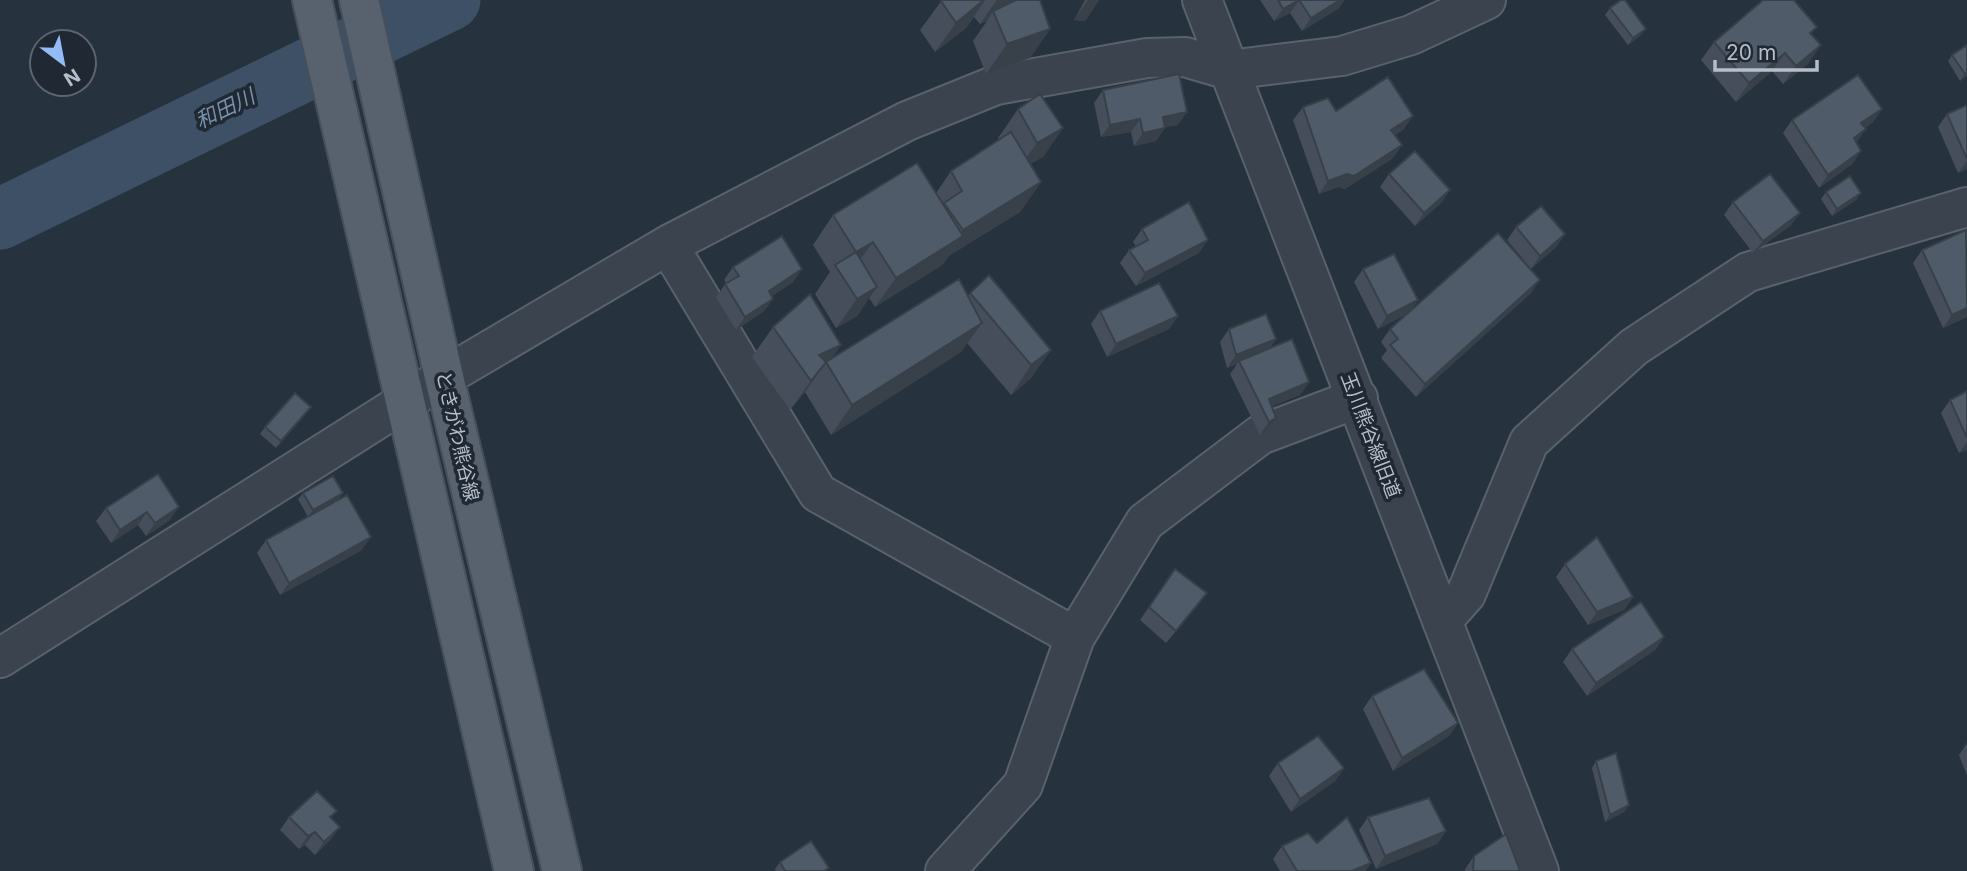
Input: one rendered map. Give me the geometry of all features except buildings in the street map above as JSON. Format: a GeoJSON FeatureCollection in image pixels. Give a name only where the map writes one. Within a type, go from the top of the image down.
{"type":"FeatureCollection","features":[{"type":"Feature","properties":{"kind":"main road"},"geometry":{"type":"LineString","coordinates":[[312,0],[514,871]]}},
{"type":"Feature","properties":{"kind":"main road","name":"ときがわ熊谷線"},"geometry":{"type":"LineString","coordinates":[[359,0],[444,377],[562,871]]}},
{"type":"Feature","properties":{"kind":"street","name":"玉川熊谷線旧道"},"geometry":{"type":"LineString","coordinates":[[1202,0],[1539,871]]}},
{"type":"Feature","properties":{"kind":"street"},"geometry":{"type":"LineString","coordinates":[[0,658],[444,377],[668,244],[907,121],[996,85],[1147,58],[1185,57],[1229,70],[1342,56],[1411,35],[1486,0]]}},
{"type":"Feature","properties":{"kind":"street"},"geometry":{"type":"LineString","coordinates":[[1442,621],[1466,594],[1529,442],[1634,347],[1748,272],[1967,206]]}},
{"type":"Feature","properties":{"kind":"street"},"geometry":{"type":"LineString","coordinates":[[668,244],[818,493],[1075,637]]}},
{"type":"Feature","properties":{"kind":"street"},"geometry":{"type":"LineString","coordinates":[[945,871],[1023,785],[1075,637],[1146,522],[1260,435],[1357,398]]}},
{"type":"Feature","properties":{"kind":"waterway","name":"和田川"},"geometry":{"type":"LineString","coordinates":[[0,219],[450,0]]}}]}
